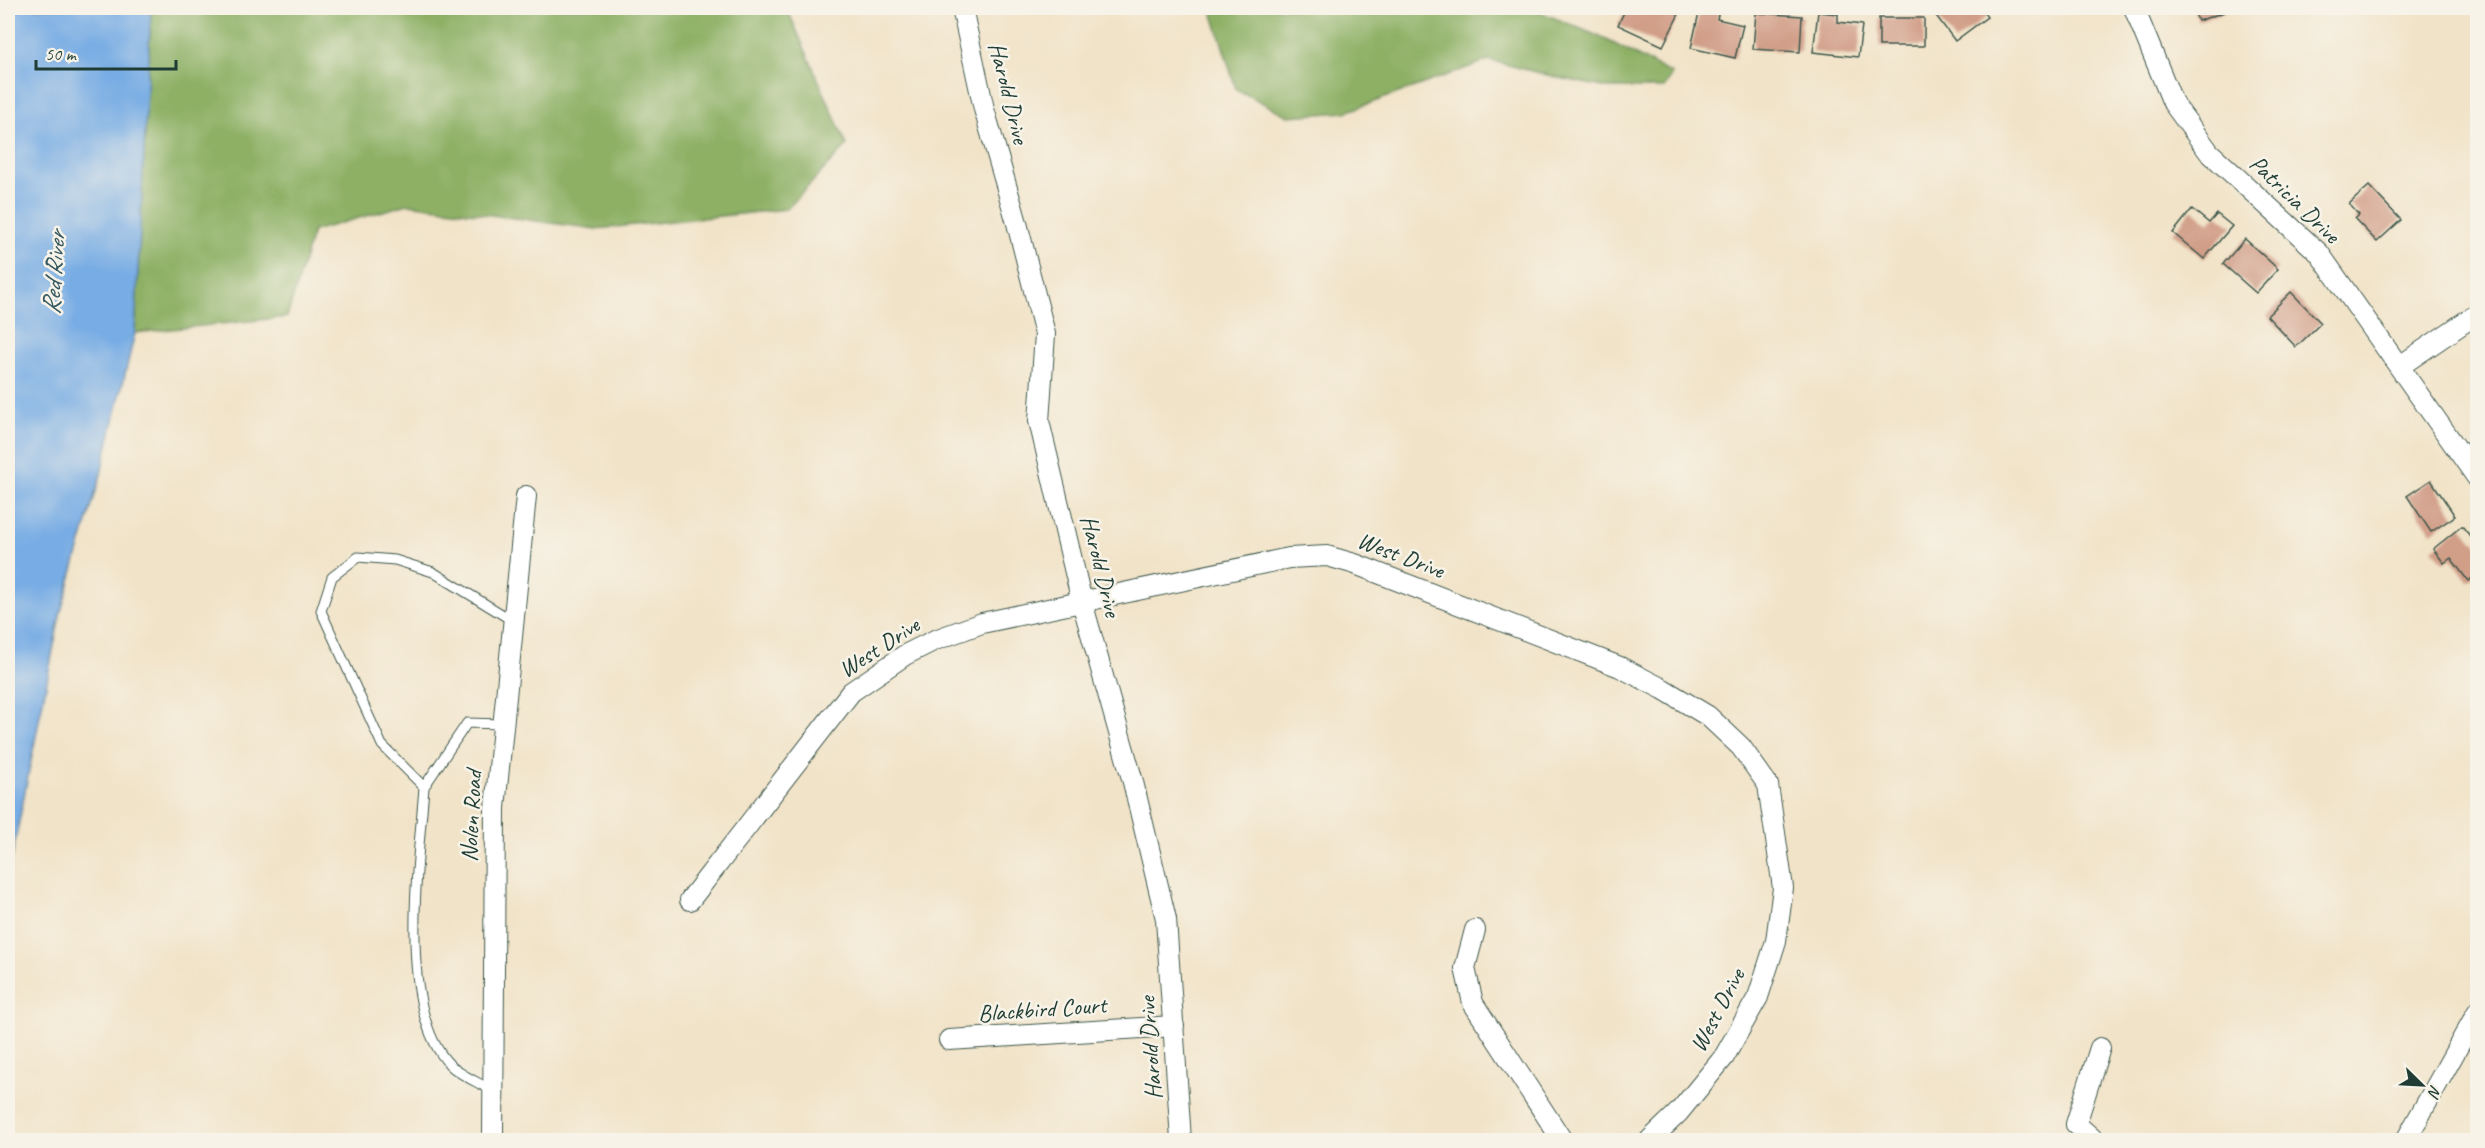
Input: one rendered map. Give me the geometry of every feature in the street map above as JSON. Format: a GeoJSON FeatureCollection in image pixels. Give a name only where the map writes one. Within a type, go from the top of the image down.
{"type":"FeatureCollection","features":[{"type":"Feature","properties":{"kind":"street","name":"Harold Drive"},"geometry":{"type":"LineString","coordinates":[[962,8],[984,109],[1017,223],[1045,334],[1039,421],[1082,602],[1133,782],[1166,919],[1181,1140]]}},
{"type":"Feature","properties":{"kind":"street","name":"Patricia Drive"},"geometry":{"type":"LineString","coordinates":[[2134,8],[2172,103],[2209,152],[2319,253],[2478,479]]}},
{"type":"Feature","properties":{"kind":"street"},"geometry":{"type":"LineString","coordinates":[[2400,366],[2478,313]]}},
{"type":"Feature","properties":{"kind":"street","name":"Nolen Road"},"geometry":{"type":"LineString","coordinates":[[493,1140],[495,808],[526,496]]}},
{"type":"Feature","properties":{"kind":"street","name":"West Drive"},"geometry":{"type":"LineString","coordinates":[[690,900],[851,692],[905,655],[935,640],[982,623],[1289,558],[1327,556],[1355,564],[1620,667],[1663,689],[1708,716],[1741,747],[1768,785],[1783,888],[1776,941],[1758,997],[1724,1057],[1679,1112],[1650,1140]]}},
{"type":"Feature","properties":{"kind":"street"},"geometry":{"type":"LineString","coordinates":[[1475,930],[1465,968],[1473,1003],[1563,1140]]}},
{"type":"Feature","properties":{"kind":"street"},"geometry":{"type":"LineString","coordinates":[[2406,1140],[2478,1011]]}},
{"type":"Feature","properties":{"kind":"street","name":"Blackbird Court"},"geometry":{"type":"LineString","coordinates":[[949,1040],[1174,1026]]}},
{"type":"Feature","properties":{"kind":"street"},"geometry":{"type":"LineString","coordinates":[[2094,1140],[2076,1124],[2100,1048]]}},
{"type":"Feature","properties":{"kind":"lane"},"geometry":{"type":"LineString","coordinates":[[424,787],[382,745],[321,610],[332,578],[358,557],[395,560],[433,573],[513,621]]}},
{"type":"Feature","properties":{"kind":"lane"},"geometry":{"type":"LineString","coordinates":[[493,1091],[450,1065],[428,1032],[418,995],[415,924],[424,787],[467,723],[503,724]]}},
{"type":"Feature","properties":{"kind":"green space"},"geometry":{"type":"Polygon","coordinates":[[[151,8],[782,8],[789,13],[847,145],[787,209],[596,229],[408,204],[313,231],[287,317],[135,333],[151,8]]]}},
{"type":"Feature","properties":{"kind":"green space"},"geometry":{"type":"Polygon","coordinates":[[[1211,8],[1531,8],[1605,39],[1672,74],[1664,88],[1608,88],[1489,60],[1346,112],[1288,116],[1236,89],[1211,8]]]}},
{"type":"Feature","properties":{"kind":"water","name":"Red River"},"geometry":{"type":"Polygon","coordinates":[[[8,8],[151,8],[135,333],[101,474],[60,615],[8,877],[8,8]]]}},
{"type":"Feature","properties":{"kind":"building"},"geometry":{"type":"Polygon","coordinates":[[[1626,8],[1682,8],[1663,46],[1618,25],[1626,8]]]}},
{"type":"Feature","properties":{"kind":"building"},"geometry":{"type":"Polygon","coordinates":[[[1700,8],[1719,10],[1717,19],[1743,25],[1735,58],[1691,48],[1700,8]]]}},
{"type":"Feature","properties":{"kind":"building"},"geometry":{"type":"Polygon","coordinates":[[[1941,8],[1981,8],[1987,17],[1955,41],[1934,13],[1941,8]]]}},
{"type":"Feature","properties":{"kind":"building"},"geometry":{"type":"Polygon","coordinates":[[[2193,8],[2229,8],[2230,10],[2198,21],[2193,8]]]}},
{"type":"Feature","properties":{"kind":"building"},"geometry":{"type":"Polygon","coordinates":[[[1818,12],[1838,14],[1838,22],[1862,25],[1858,57],[1813,52],[1818,12]]]}},
{"type":"Feature","properties":{"kind":"building"},"geometry":{"type":"Polygon","coordinates":[[[1756,13],[1802,16],[1800,52],[1753,49],[1756,13]]]}},
{"type":"Feature","properties":{"kind":"building"},"geometry":{"type":"Polygon","coordinates":[[[1879,18],[1924,18],[1924,46],[1879,46],[1879,18]]]}},
{"type":"Feature","properties":{"kind":"building"},"geometry":{"type":"Polygon","coordinates":[[[2369,186],[2401,220],[2377,242],[2355,219],[2359,215],[2349,204],[2369,186]]]}},
{"type":"Feature","properties":{"kind":"building"},"geometry":{"type":"Polygon","coordinates":[[[2192,209],[2209,223],[2217,214],[2232,226],[2204,259],[2173,233],[2192,209]]]}},
{"type":"Feature","properties":{"kind":"building"},"geometry":{"type":"Polygon","coordinates":[[[2245,239],[2278,269],[2256,293],[2223,264],[2245,239]]]}},
{"type":"Feature","properties":{"kind":"building"},"geometry":{"type":"Polygon","coordinates":[[[2291,292],[2321,323],[2296,347],[2267,316],[2291,292]]]}},
{"type":"Feature","properties":{"kind":"building"},"geometry":{"type":"Polygon","coordinates":[[[2431,480],[2455,516],[2431,532],[2407,496],[2431,480]]]}},
{"type":"Feature","properties":{"kind":"building"},"geometry":{"type":"Polygon","coordinates":[[[2462,526],[2478,546],[2478,574],[2468,581],[2451,558],[2444,563],[2433,549],[2462,526]]]}}]}
